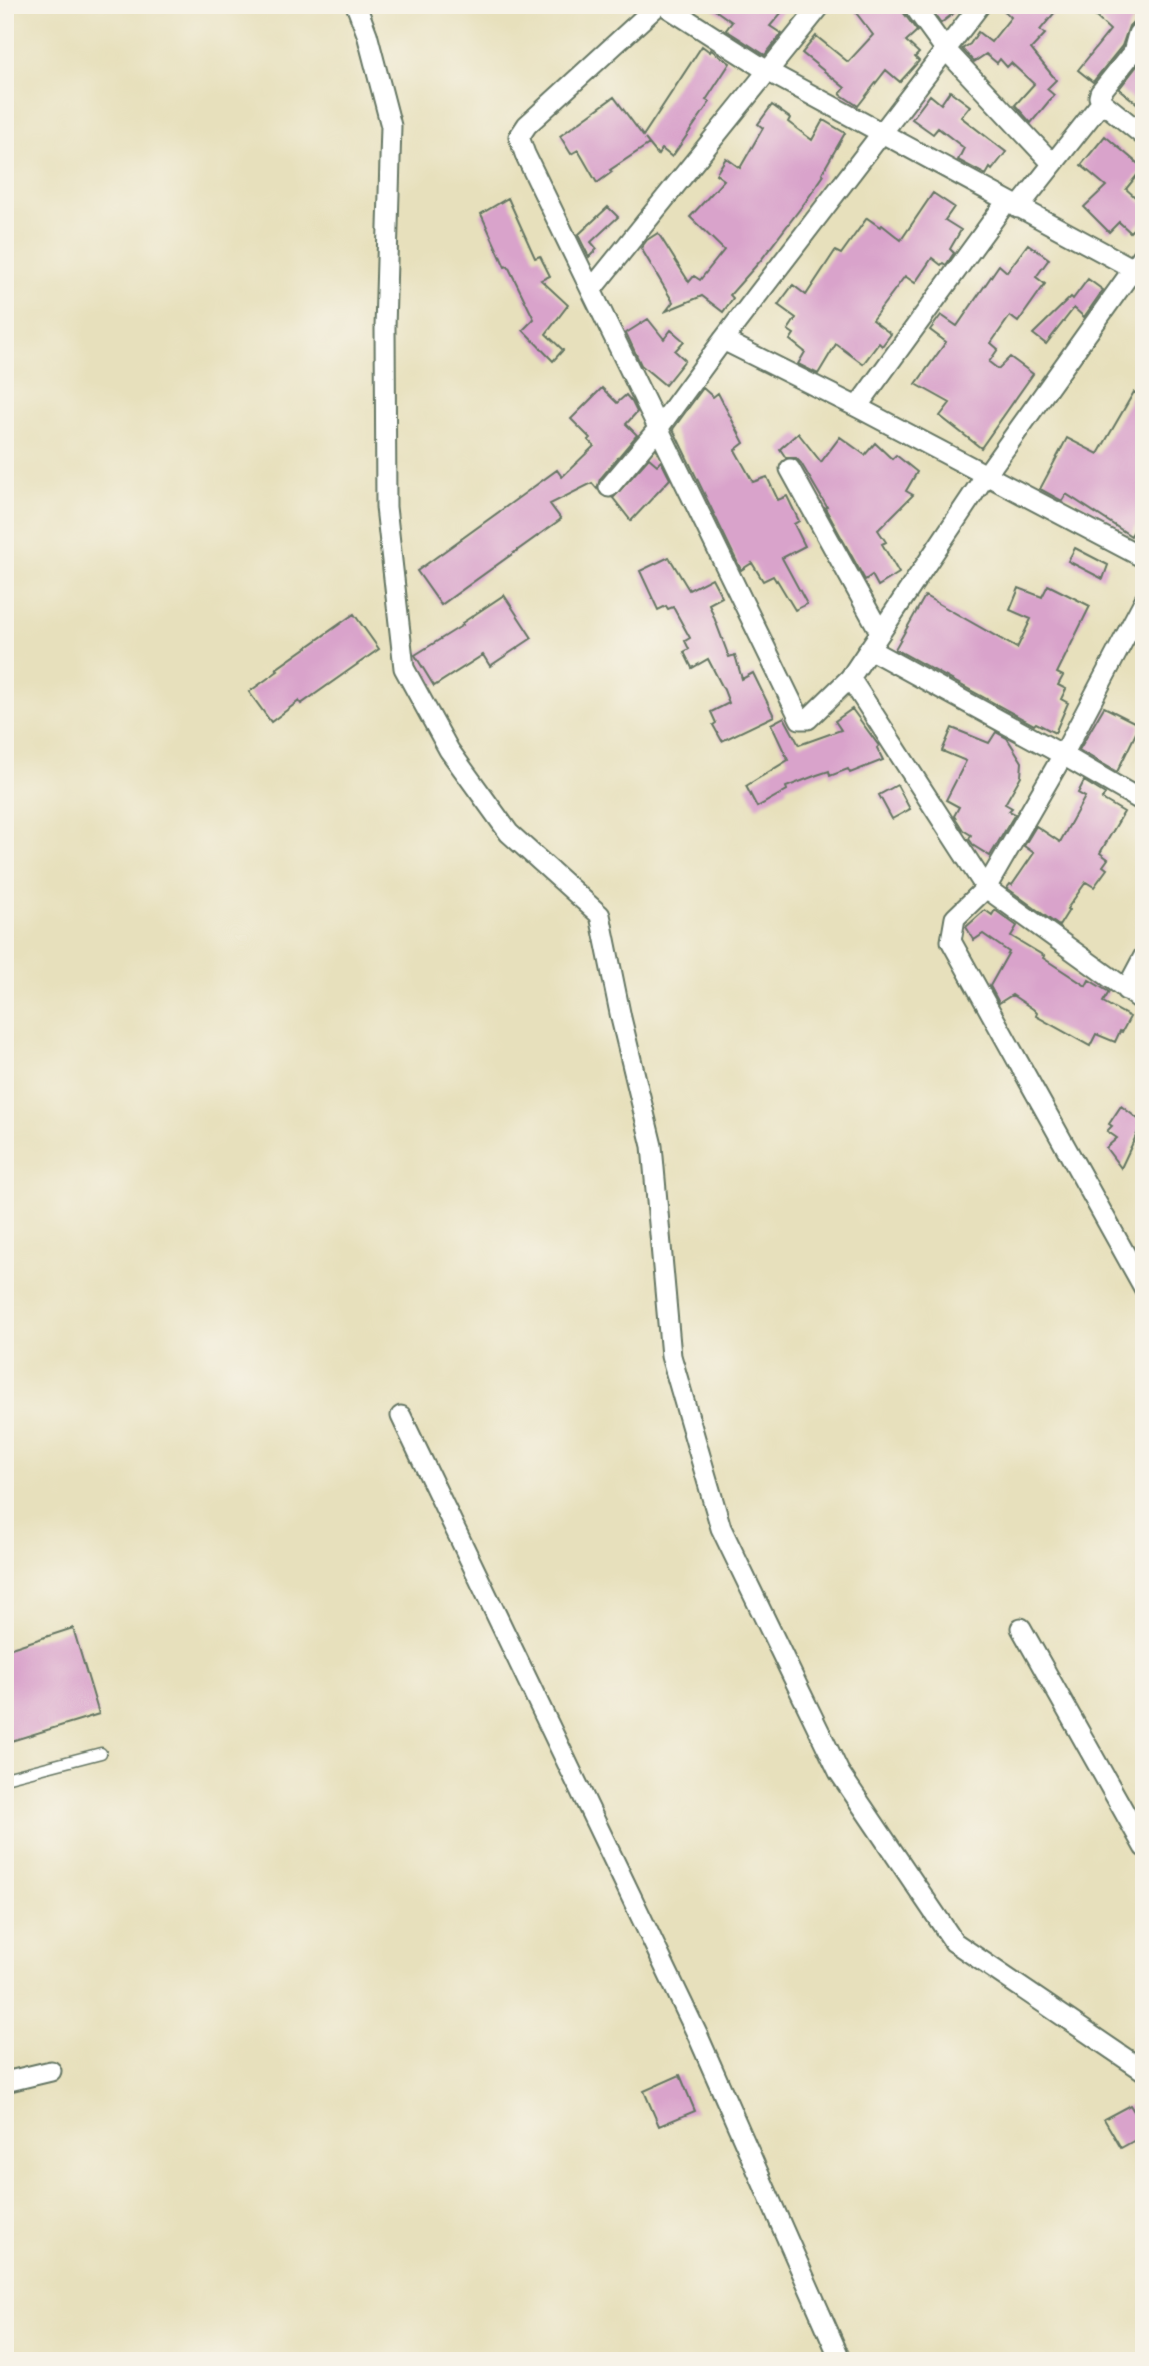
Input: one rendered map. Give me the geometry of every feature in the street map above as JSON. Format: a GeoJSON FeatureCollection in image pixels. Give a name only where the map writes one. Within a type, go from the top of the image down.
{"type":"FeatureCollection","features":[{"type":"Feature","properties":{"kind":"street"},"geometry":{"type":"LineString","coordinates":[[356,5],[367,34],[391,126],[385,328],[386,506],[404,668],[449,750],[509,833],[600,915],[621,1018],[652,1146],[671,1356],[720,1528],[839,1772],[954,1942],[1144,2071]]}},
{"type":"Feature","properties":{"kind":"street"},"geometry":{"type":"LineString","coordinates":[[658,5],[527,125],[519,137],[525,155],[657,430],[797,715],[804,721],[850,678],[986,475],[1140,265],[1013,204],[880,134],[769,72],[664,5]]}},
{"type":"Feature","properties":{"kind":"street"},"geometry":{"type":"LineString","coordinates":[[591,290],[821,5]]}},
{"type":"Feature","properties":{"kind":"street"},"geometry":{"type":"LineString","coordinates":[[913,5],[946,49],[1053,164]]}},
{"type":"Feature","properties":{"kind":"street"},"geometry":{"type":"LineString","coordinates":[[609,487],[657,430],[980,5]]}},
{"type":"Feature","properties":{"kind":"street"},"geometry":{"type":"LineString","coordinates":[[1144,28],[1138,34],[1133,52],[1099,97],[1144,136]]}},
{"type":"Feature","properties":{"kind":"street"},"geometry":{"type":"LineString","coordinates":[[857,407],[1013,204],[1053,164],[1102,102]]}},
{"type":"Feature","properties":{"kind":"street"},"geometry":{"type":"LineString","coordinates":[[723,340],[857,407],[1144,558]]}},
{"type":"Feature","properties":{"kind":"street"},"geometry":{"type":"LineString","coordinates":[[790,469],[880,632]]}},
{"type":"Feature","properties":{"kind":"street"},"geometry":{"type":"LineString","coordinates":[[1144,601],[1062,755],[986,888],[955,918],[951,941],[1144,1288]]}},
{"type":"Feature","properties":{"kind":"street"},"geometry":{"type":"LineString","coordinates":[[869,649],[1144,802]]}},
{"type":"Feature","properties":{"kind":"street"},"geometry":{"type":"LineString","coordinates":[[850,678],[986,888],[1144,1002]]}},
{"type":"Feature","properties":{"kind":"street"},"geometry":{"type":"LineString","coordinates":[[1126,990],[1144,956]]}},
{"type":"Feature","properties":{"kind":"street"},"geometry":{"type":"LineString","coordinates":[[401,1416],[692,2024],[841,2361]]}},
{"type":"Feature","properties":{"kind":"street"},"geometry":{"type":"LineString","coordinates":[[1021,1628],[1144,1847]]}},
{"type":"Feature","properties":{"kind":"street"},"geometry":{"type":"LineString","coordinates":[[5,2082],[51,2071]]}},
{"type":"Feature","properties":{"kind":"lane"},"geometry":{"type":"LineString","coordinates":[[5,1778],[101,1753]]}},
{"type":"Feature","properties":{"kind":"building"},"geometry":{"type":"Polygon","coordinates":[[[708,5],[788,5],[770,26],[782,34],[765,55],[726,30],[732,22],[708,5]]]}},
{"type":"Feature","properties":{"kind":"building"},"geometry":{"type":"Polygon","coordinates":[[[850,5],[901,5],[917,31],[906,41],[919,53],[915,57],[919,61],[900,82],[886,70],[858,106],[840,94],[845,88],[802,53],[816,36],[848,62],[873,35],[850,5]]]}},
{"type":"Feature","properties":{"kind":"building"},"geometry":{"type":"Polygon","coordinates":[[[928,5],[964,5],[941,23],[928,5]]]}},
{"type":"Feature","properties":{"kind":"building"},"geometry":{"type":"Polygon","coordinates":[[[998,5],[1061,5],[1040,30],[1045,34],[1031,49],[1056,80],[1047,89],[1054,95],[1031,123],[1015,105],[1034,84],[1011,63],[1007,67],[1000,59],[997,63],[986,54],[974,62],[962,49],[970,44],[978,32],[991,42],[1011,17],[998,5]]]}},
{"type":"Feature","properties":{"kind":"building"},"geometry":{"type":"Polygon","coordinates":[[[1083,5],[1144,5],[1144,16],[1129,26],[1122,46],[1093,82],[1078,70],[1110,30],[1083,5]]]}},
{"type":"Feature","properties":{"kind":"building"},"geometry":{"type":"Polygon","coordinates":[[[702,46],[730,63],[706,100],[710,102],[672,157],[662,149],[658,155],[645,139],[649,144],[610,170],[612,172],[597,183],[578,150],[571,154],[560,136],[614,97],[643,136],[702,46]]]}},
{"type":"Feature","properties":{"kind":"building"},"geometry":{"type":"Polygon","coordinates":[[[1144,57],[1144,109],[1119,89],[1144,57]]]}},
{"type":"Feature","properties":{"kind":"building"},"geometry":{"type":"Polygon","coordinates":[[[950,91],[970,106],[961,117],[1006,152],[986,175],[958,160],[964,148],[938,128],[933,134],[912,119],[930,95],[941,104],[950,91]]]}},
{"type":"Feature","properties":{"kind":"building"},"geometry":{"type":"Polygon","coordinates":[[[772,105],[790,118],[788,122],[812,140],[823,120],[845,133],[822,173],[824,175],[761,260],[730,295],[733,298],[723,312],[702,296],[666,311],[673,302],[641,248],[658,233],[689,282],[694,276],[700,280],[724,250],[690,217],[724,180],[716,174],[726,158],[740,168],[763,128],[758,124],[772,105]]]}},
{"type":"Feature","properties":{"kind":"building"},"geometry":{"type":"Polygon","coordinates":[[[1105,136],[1143,168],[1126,189],[1144,205],[1144,218],[1130,232],[1119,222],[1109,232],[1084,207],[1106,186],[1081,165],[1105,136]]]}},
{"type":"Feature","properties":{"kind":"building"},"geometry":{"type":"Polygon","coordinates":[[[933,193],[954,207],[945,220],[961,230],[950,249],[954,253],[946,265],[941,265],[932,258],[915,283],[905,276],[872,320],[891,334],[882,346],[879,343],[863,364],[836,344],[818,374],[798,364],[805,352],[790,340],[794,334],[788,330],[796,318],[778,305],[793,285],[806,295],[835,251],[841,254],[867,218],[880,227],[882,225],[901,240],[933,193]]]}},
{"type":"Feature","properties":{"kind":"building"},"geometry":{"type":"Polygon","coordinates":[[[508,198],[535,258],[540,256],[550,276],[541,280],[568,305],[546,334],[563,350],[553,361],[523,330],[534,319],[508,266],[505,267],[481,214],[508,198]]]}},
{"type":"Feature","properties":{"kind":"building"},"geometry":{"type":"Polygon","coordinates":[[[608,207],[618,217],[591,242],[597,249],[589,257],[578,235],[608,207]]]}},
{"type":"Feature","properties":{"kind":"building"},"geometry":{"type":"Polygon","coordinates":[[[1028,244],[1049,259],[1036,277],[1045,284],[1018,322],[1010,316],[991,343],[998,349],[989,362],[998,369],[1010,357],[1033,374],[981,448],[940,416],[950,403],[916,384],[946,342],[930,330],[941,315],[957,326],[999,265],[1007,272],[1028,244]]]}},
{"type":"Feature","properties":{"kind":"building"},"geometry":{"type":"Polygon","coordinates":[[[1088,279],[1103,290],[1084,317],[1074,308],[1046,344],[1033,334],[1071,297],[1073,299],[1088,279]]]}},
{"type":"Feature","properties":{"kind":"building"},"geometry":{"type":"Polygon","coordinates":[[[648,319],[664,339],[671,330],[684,341],[675,351],[685,360],[665,385],[641,365],[626,333],[648,319]]]}},
{"type":"Feature","properties":{"kind":"building"},"geometry":{"type":"Polygon","coordinates":[[[602,388],[617,403],[626,395],[632,402],[637,412],[626,424],[637,435],[600,479],[597,489],[592,483],[550,504],[561,519],[441,605],[417,571],[557,470],[562,477],[594,446],[588,440],[590,438],[571,419],[602,388]]]}},
{"type":"Feature","properties":{"kind":"building"},"geometry":{"type":"Polygon","coordinates":[[[703,388],[713,397],[718,393],[744,443],[735,450],[753,482],[767,477],[778,500],[787,496],[799,521],[794,524],[805,546],[782,558],[807,604],[795,610],[773,576],[763,581],[752,563],[741,570],[673,429],[703,388]]]}},
{"type":"Feature","properties":{"kind":"building"},"geometry":{"type":"Polygon","coordinates":[[[1134,392],[1144,398],[1144,521],[1140,519],[1131,536],[1066,494],[1062,501],[1040,489],[1067,438],[1098,454],[1134,392]]]}},
{"type":"Feature","properties":{"kind":"building"},"geometry":{"type":"Polygon","coordinates":[[[798,433],[821,462],[840,437],[865,455],[875,443],[892,459],[896,455],[917,472],[906,491],[913,495],[878,530],[886,542],[882,544],[899,573],[878,586],[872,575],[865,580],[801,463],[796,458],[786,458],[780,449],[798,433]]]}},
{"type":"Feature","properties":{"kind":"building"},"geometry":{"type":"Polygon","coordinates":[[[649,458],[657,465],[661,461],[670,479],[631,521],[613,498],[649,458]]]}},
{"type":"Feature","properties":{"kind":"building"},"geometry":{"type":"Polygon","coordinates":[[[1075,548],[1108,565],[1103,579],[1068,561],[1075,548]]]}},
{"type":"Feature","properties":{"kind":"building"},"geometry":{"type":"Polygon","coordinates":[[[669,557],[689,590],[712,578],[722,597],[709,604],[729,657],[735,655],[742,679],[753,673],[774,716],[722,741],[713,725],[716,723],[711,712],[729,703],[724,690],[708,659],[692,668],[684,652],[689,649],[685,641],[690,638],[673,607],[668,609],[666,606],[658,610],[640,571],[669,557]]]}},
{"type":"Feature","properties":{"kind":"building"},"geometry":{"type":"Polygon","coordinates":[[[1048,585],[1090,606],[1057,673],[1063,676],[1058,685],[1066,689],[1061,699],[1068,703],[1055,733],[1036,723],[1034,725],[895,649],[925,596],[1017,648],[1031,619],[1010,610],[1019,588],[1042,597],[1048,585]]]}},
{"type":"Feature","properties":{"kind":"building"},"geometry":{"type":"Polygon","coordinates":[[[504,595],[532,638],[490,666],[483,655],[434,686],[415,655],[504,595]]]}},
{"type":"Feature","properties":{"kind":"building"},"geometry":{"type":"Polygon","coordinates":[[[354,614],[379,649],[271,722],[249,692],[278,671],[276,669],[354,614]]]}},
{"type":"Feature","properties":{"kind":"building"},"geometry":{"type":"Polygon","coordinates":[[[1104,707],[1140,725],[1117,772],[1079,750],[1104,707]]]}},
{"type":"Feature","properties":{"kind":"building"},"geometry":{"type":"Polygon","coordinates":[[[852,709],[879,746],[877,748],[883,760],[850,773],[848,769],[830,776],[829,771],[817,775],[786,787],[787,790],[757,807],[746,786],[788,760],[771,724],[784,717],[799,745],[841,730],[835,721],[852,709]]]}},
{"type":"Feature","properties":{"kind":"building"},"geometry":{"type":"Polygon","coordinates":[[[952,728],[989,743],[996,732],[1007,738],[1022,762],[1021,776],[1005,804],[1012,808],[1009,811],[1015,814],[990,856],[974,846],[969,839],[971,835],[963,830],[954,816],[959,807],[946,800],[966,761],[942,751],[952,728]]]}},
{"type":"Feature","properties":{"kind":"building"},"geometry":{"type":"Polygon","coordinates":[[[1084,781],[1105,794],[1102,799],[1124,812],[1100,853],[1108,859],[1103,866],[1107,869],[1094,887],[1086,882],[1059,926],[1007,888],[1012,885],[1034,853],[1024,846],[1036,826],[1060,842],[1085,797],[1078,793],[1084,781]]]}},
{"type":"Feature","properties":{"kind":"building"},"geometry":{"type":"Polygon","coordinates":[[[897,785],[910,809],[892,819],[879,795],[897,785]]]}},
{"type":"Feature","properties":{"kind":"building"},"geometry":{"type":"Polygon","coordinates":[[[985,910],[992,915],[995,910],[1017,926],[1011,936],[1044,956],[1043,958],[1086,986],[1089,980],[1109,992],[1103,1002],[1130,1017],[1115,1042],[1096,1034],[1090,1046],[1036,1016],[1037,1013],[1033,1009],[1012,995],[999,1003],[990,986],[1009,952],[983,934],[974,940],[966,927],[985,910]]]}},
{"type":"Feature","properties":{"kind":"building"},"geometry":{"type":"Polygon","coordinates":[[[1121,1106],[1138,1119],[1144,1114],[1144,1119],[1121,1168],[1106,1148],[1117,1138],[1107,1131],[1121,1106]]]}},
{"type":"Feature","properties":{"kind":"building"},"geometry":{"type":"Polygon","coordinates":[[[73,1628],[99,1714],[5,1743],[5,1650],[73,1628]]]}},
{"type":"Feature","properties":{"kind":"building"},"geometry":{"type":"Polygon","coordinates":[[[680,2075],[695,2111],[659,2126],[644,2091],[680,2075]]]}},
{"type":"Feature","properties":{"kind":"building"},"geometry":{"type":"Polygon","coordinates":[[[1130,2105],[1135,2113],[1144,2108],[1144,2135],[1121,2148],[1104,2119],[1130,2105]]]}}]}
